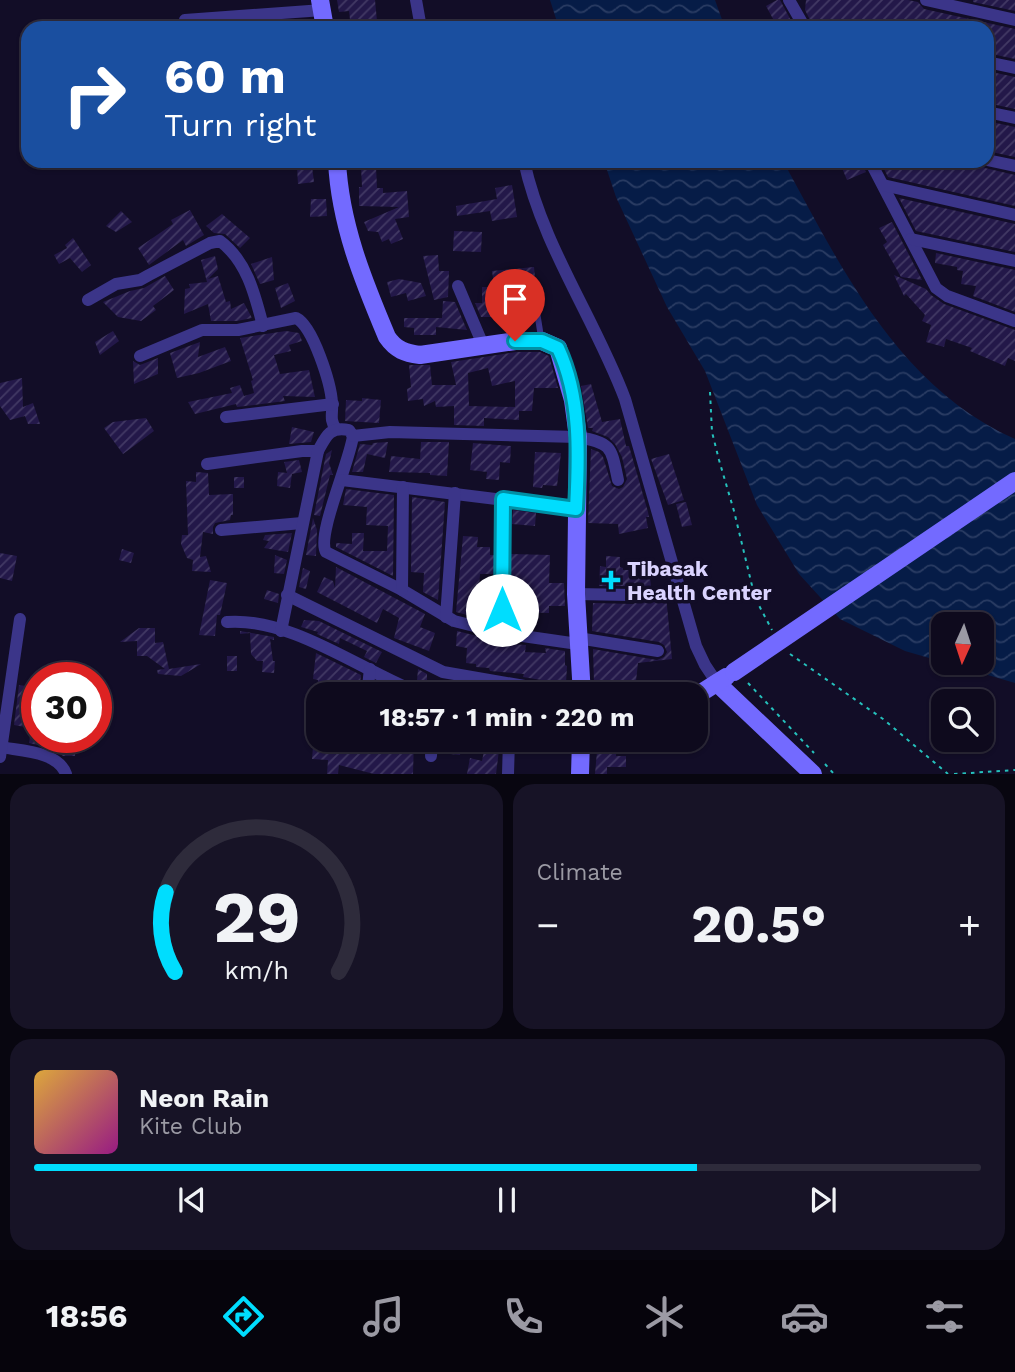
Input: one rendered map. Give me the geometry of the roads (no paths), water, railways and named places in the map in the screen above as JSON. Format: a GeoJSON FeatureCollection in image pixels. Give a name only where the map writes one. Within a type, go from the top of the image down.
{"type":"FeatureCollection","features":[{"type":"Feature","properties":{"kind":"street"},"geometry":{"type":"LineString","coordinates":[[416,0],[420,21]]}},
{"type":"Feature","properties":{"kind":"street"},"geometry":{"type":"LineString","coordinates":[[789,0],[801,21]]}},
{"type":"Feature","properties":{"kind":"street"},"geometry":{"type":"LineString","coordinates":[[926,0],[1015,20]]}},
{"type":"Feature","properties":{"kind":"street"},"geometry":{"type":"LineString","coordinates":[[185,20],[322,13]]}},
{"type":"Feature","properties":{"kind":"street"},"geometry":{"type":"LineString","coordinates":[[994,64],[1015,68]]}},
{"type":"Feature","properties":{"kind":"street"},"geometry":{"type":"LineString","coordinates":[[994,114],[1015,118]]}},
{"type":"Feature","properties":{"kind":"street"},"geometry":{"type":"LineString","coordinates":[[994,162],[1015,166]]}},
{"type":"Feature","properties":{"kind":"street"},"geometry":{"type":"LineString","coordinates":[[338,168],[344,223],[363,281],[392,345],[408,353],[420,355],[515,341],[542,341],[558,348],[562,356],[573,400],[578,437],[576,594],[580,682]]}},
{"type":"Feature","properties":{"kind":"street"},"geometry":{"type":"LineString","coordinates":[[526,168],[548,232],[612,364],[625,399],[696,646],[717,683],[813,774]]}},
{"type":"Feature","properties":{"kind":"street"},"geometry":{"type":"LineString","coordinates":[[874,168],[936,288],[947,296],[1015,321]]}},
{"type":"Feature","properties":{"kind":"street"},"geometry":{"type":"LineString","coordinates":[[883,185],[1015,215]]}},
{"type":"Feature","properties":{"kind":"street"},"geometry":{"type":"LineString","coordinates":[[911,239],[1015,261]]}},
{"type":"Feature","properties":{"kind":"street"},"geometry":{"type":"LineString","coordinates":[[88,300],[116,284],[149,275],[210,243],[220,241],[246,271],[263,326]]}},
{"type":"Feature","properties":{"kind":"street"},"geometry":{"type":"LineString","coordinates":[[458,286],[484,345]]}},
{"type":"Feature","properties":{"kind":"street"},"geometry":{"type":"LineString","coordinates":[[139,356],[202,330],[238,330],[296,318],[301,320],[311,338],[328,380],[332,404],[331,421],[336,429]]}},
{"type":"Feature","properties":{"kind":"street"},"geometry":{"type":"LineString","coordinates":[[226,417],[332,404]]}},
{"type":"Feature","properties":{"kind":"street"},"geometry":{"type":"LineString","coordinates":[[281,631],[318,451],[326,435],[336,429],[349,430],[353,436],[342,480],[323,534],[322,546],[326,552],[402,590],[454,621],[502,633],[658,650]]}},
{"type":"Feature","properties":{"kind":"street"},"geometry":{"type":"LineString","coordinates":[[353,436],[390,432],[578,437],[608,446],[614,458],[618,480]]}},
{"type":"Feature","properties":{"kind":"street"},"geometry":{"type":"LineString","coordinates":[[206,464],[318,451]]}},
{"type":"Feature","properties":{"kind":"street"},"geometry":{"type":"LineString","coordinates":[[342,480],[576,509]]}},
{"type":"Feature","properties":{"kind":"street"},"geometry":{"type":"LineString","coordinates":[[708,689],[717,683],[741,677],[1015,481]]}},
{"type":"Feature","properties":{"kind":"street"},"geometry":{"type":"LineString","coordinates":[[402,590],[403,487]]}},
{"type":"Feature","properties":{"kind":"street"},"geometry":{"type":"LineString","coordinates":[[446,617],[455,493]]}},
{"type":"Feature","properties":{"kind":"street"},"geometry":{"type":"LineString","coordinates":[[502,633],[503,499]]}},
{"type":"Feature","properties":{"kind":"street"},"geometry":{"type":"LineString","coordinates":[[221,530],[302,523]]}},
{"type":"Feature","properties":{"kind":"street"},"geometry":{"type":"LineString","coordinates":[[287,594],[443,672],[503,682]]}},
{"type":"Feature","properties":{"kind":"street"},"geometry":{"type":"LineString","coordinates":[[576,594],[632,595]]}},
{"type":"Feature","properties":{"kind":"street"},"geometry":{"type":"LineString","coordinates":[[20,620],[1,750],[51,758],[62,765],[66,774]]}},
{"type":"Feature","properties":{"kind":"street"},"geometry":{"type":"LineString","coordinates":[[227,622],[249,622],[281,631],[328,649],[395,682]]}},
{"type":"Feature","properties":{"kind":"street"},"geometry":{"type":"LineString","coordinates":[[368,682],[370,669]]}},
{"type":"Feature","properties":{"kind":"street"},"geometry":{"type":"LineString","coordinates":[[430,752],[430,756]]}},
{"type":"Feature","properties":{"kind":"street"},"geometry":{"type":"LineString","coordinates":[[508,774],[509,752]]}},
{"type":"Feature","properties":{"kind":"street"},"geometry":{"type":"LineString","coordinates":[[580,774],[581,752]]}},
{"type":"Feature","properties":{"kind":"lane"},"geometry":{"type":"LineString","coordinates":[[537,312],[542,341]]}},
{"type":"Feature","properties":{"kind":"water"},"geometry":{"type":"Polygon","coordinates":[[[550,0],[715,0],[722,21],[557,21],[550,0]]]}},
{"type":"Feature","properties":{"kind":"water"},"geometry":{"type":"Polygon","coordinates":[[[606,168],[787,168],[851,282],[905,356],[938,389],[974,416],[1015,439],[1015,683],[991,676],[994,676],[994,612],[931,612],[931,659],[905,651],[840,619],[799,574],[757,505],[705,371],[667,307],[616,197],[606,168]]]}},
{"type":"Feature","properties":{"kind":"place","name":"Tibasak Health Center"},"geometry":{"type":"Point","coordinates":[611,580]}}]}
